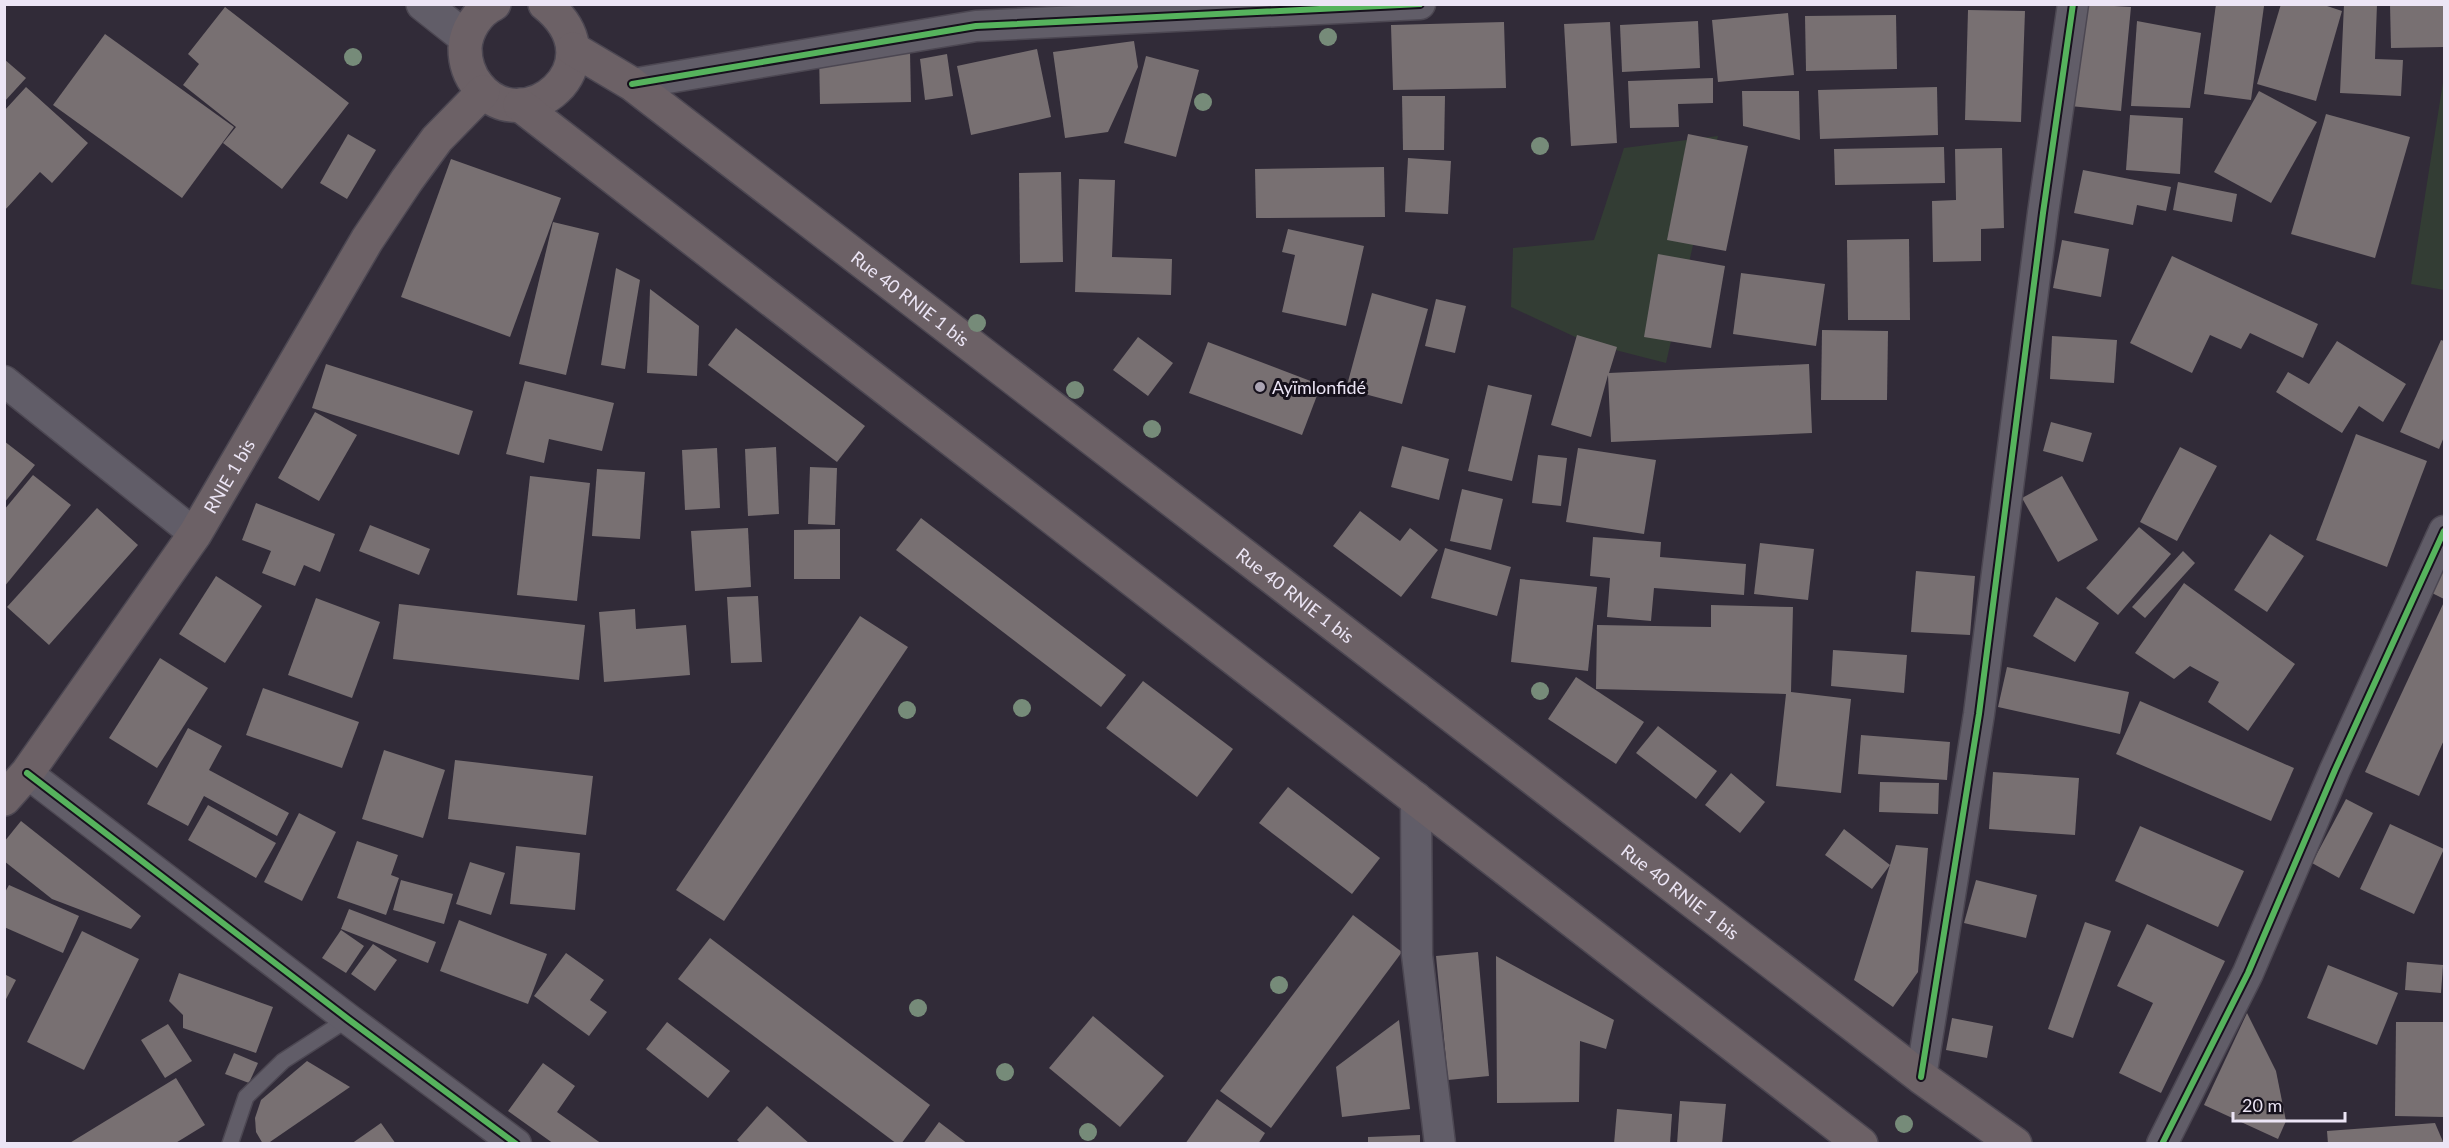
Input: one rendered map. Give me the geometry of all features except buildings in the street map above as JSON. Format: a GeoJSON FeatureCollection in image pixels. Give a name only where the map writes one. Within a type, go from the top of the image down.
{"type":"FeatureCollection","features":[{"type":"Feature","properties":{"kind":"main road"},"geometry":{"type":"LineString","coordinates":[[423,4],[466,38]]}},
{"type":"Feature","properties":{"kind":"main road"},"geometry":{"type":"LineString","coordinates":[[494,4],[474,21],[466,38],[465,58],[471,77],[483,92],[500,102],[520,105],[539,101],[553,93],[564,81],[571,66],[573,49],[570,33],[560,16],[545,4]]}},
{"type":"Feature","properties":{"kind":"main road","name":"Rue 40 RNIE 1 bis"},"geometry":{"type":"LineString","coordinates":[[573,49],[632,84],[2005,1140]]}},
{"type":"Feature","properties":{"kind":"main road","name":"RNIE 1 bis"},"geometry":{"type":"LineString","coordinates":[[4,799],[27,773],[195,534],[367,240],[407,180],[436,139],[483,92]]}},
{"type":"Feature","properties":{"kind":"main road"},"geometry":{"type":"LineString","coordinates":[[520,105],[1861,1143]]}},
{"type":"Feature","properties":{"kind":"street"},"geometry":{"type":"LineString","coordinates":[[632,84],[976,26],[1420,4]]}},
{"type":"Feature","properties":{"kind":"street"},"geometry":{"type":"LineString","coordinates":[[1921,1077],[1979,714],[2043,213],[2073,4]]}},
{"type":"Feature","properties":{"kind":"street"},"geometry":{"type":"LineString","coordinates":[[4,381],[195,534]]}},
{"type":"Feature","properties":{"kind":"street"},"geometry":{"type":"LineString","coordinates":[[2162,1143],[2248,973],[2335,770],[2445,531]]}},
{"type":"Feature","properties":{"kind":"street"},"geometry":{"type":"LineString","coordinates":[[27,773],[348,1019],[516,1143]]}},
{"type":"Feature","properties":{"kind":"street"},"geometry":{"type":"LineString","coordinates":[[1416,797],[1417,955],[1440,1143]]}},
{"type":"Feature","properties":{"kind":"lane"},"geometry":{"type":"LineString","coordinates":[[230,1143],[246,1097],[283,1061],[348,1019]]}},
{"type":"Feature","properties":{"kind":"shaded area"},"geometry":{"type":"Polygon","coordinates":[[[2444,76],[2444,290],[2411,284],[2444,76]]]}},
{"type":"Feature","properties":{"kind":"shaded area"},"geometry":{"type":"Polygon","coordinates":[[[1718,136],[1666,363],[1588,343],[1511,307],[1513,248],[1594,240],[1624,148],[1718,136]]]}},
{"type":"Feature","properties":{"kind":"cycle path"},"geometry":{"type":"LineString","coordinates":[[632,84],[976,26],[1420,4]]}},
{"type":"Feature","properties":{"kind":"cycle path"},"geometry":{"type":"LineString","coordinates":[[1921,1077],[1979,714],[2043,213],[2073,4]]}},
{"type":"Feature","properties":{"kind":"cycle path"},"geometry":{"type":"LineString","coordinates":[[2162,1144],[2248,973],[2335,770],[2444,531]]}},
{"type":"Feature","properties":{"kind":"cycle path"},"geometry":{"type":"LineString","coordinates":[[27,773],[348,1019],[516,1144]]}},
{"type":"Feature","properties":{"kind":"place","name":"Ayïmlonfidé"},"geometry":{"type":"Point","coordinates":[1260,387]}}]}
